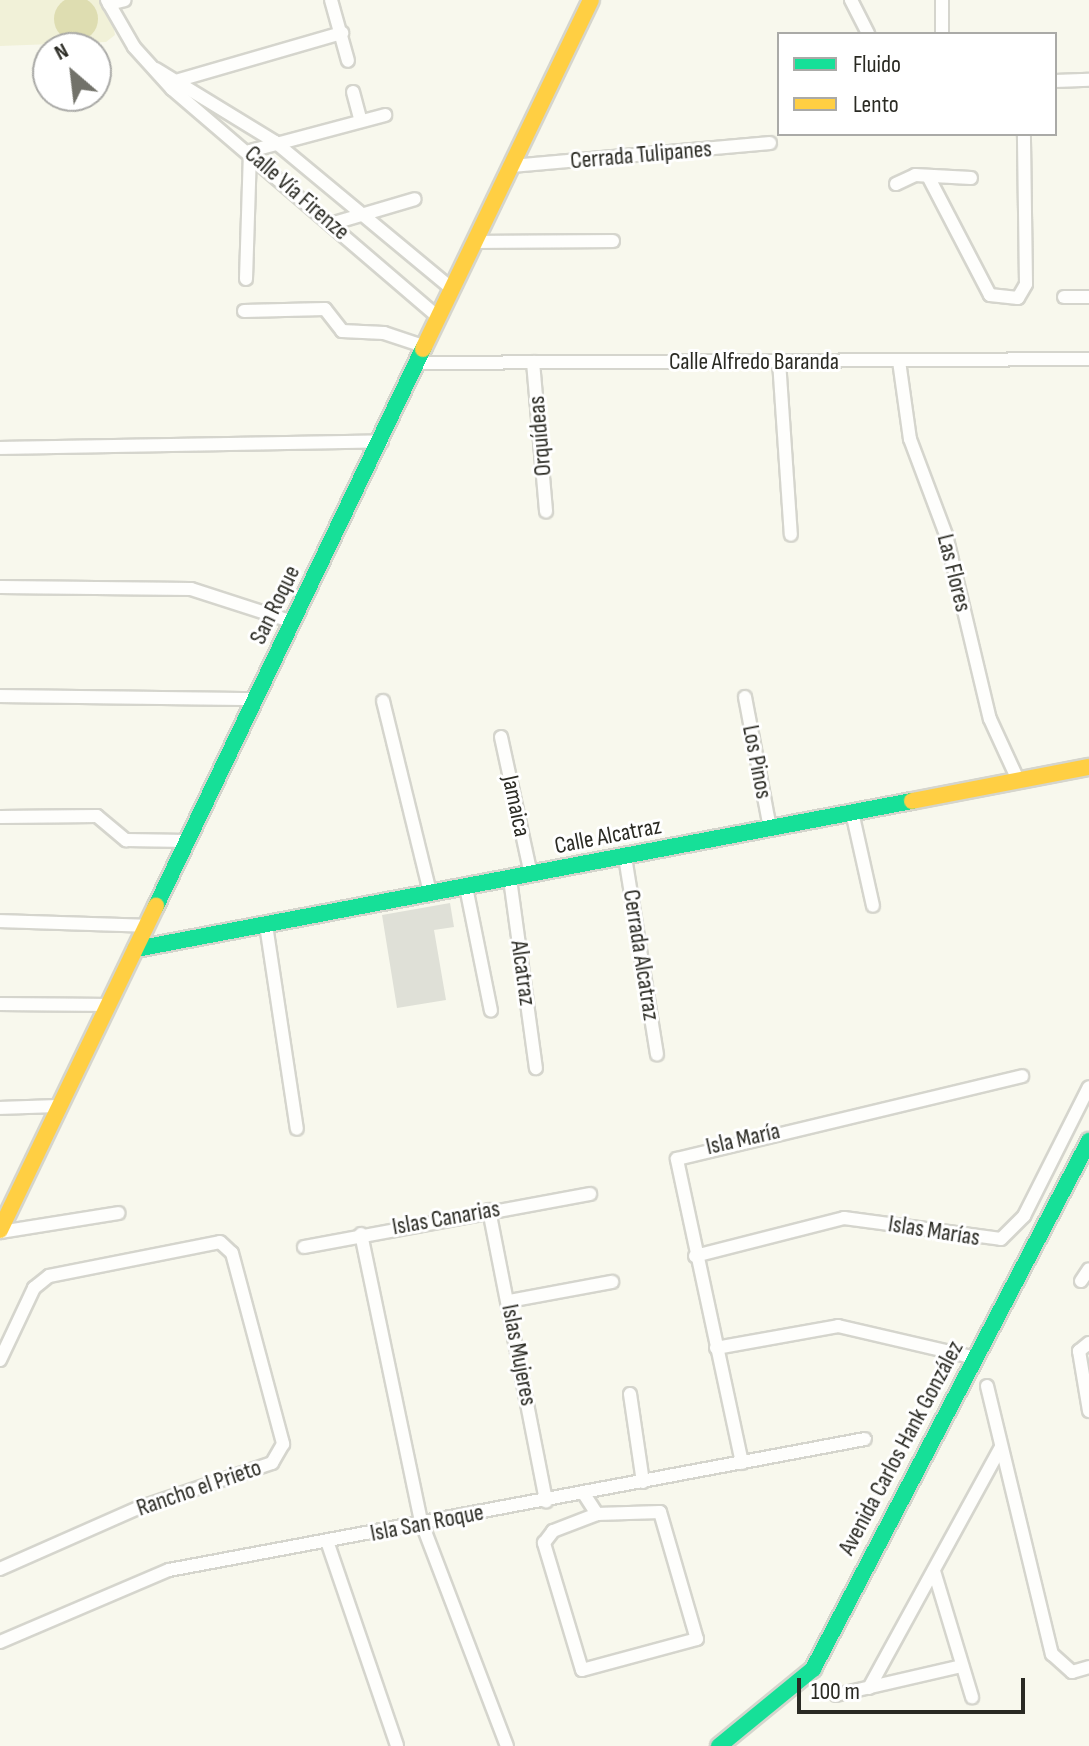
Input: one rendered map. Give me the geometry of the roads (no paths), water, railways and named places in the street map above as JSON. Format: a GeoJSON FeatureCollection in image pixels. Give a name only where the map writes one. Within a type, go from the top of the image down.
{"type":"FeatureCollection","features":[{"type":"Feature","properties":{"kind":"main road","name":"San Roque"},"geometry":{"type":"LineString","coordinates":[[0,1231],[382,441],[438,317],[591,0]]}},
{"type":"Feature","properties":{"kind":"main road","name":"Calle Alcatraz"},"geometry":{"type":"LineString","coordinates":[[136,949],[1089,767]]}},
{"type":"Feature","properties":{"kind":"main road","name":"Avenida Carlos Hank González"},"geometry":{"type":"LineString","coordinates":[[719,1746],[813,1669],[1089,1141]]}},
{"type":"Feature","properties":{"kind":"street"},"geometry":{"type":"LineString","coordinates":[[108,2],[125,0]]}},
{"type":"Feature","properties":{"kind":"street"},"geometry":{"type":"LineString","coordinates":[[331,0],[348,61]]}},
{"type":"Feature","properties":{"kind":"street"},"geometry":{"type":"LineString","coordinates":[[851,0],[867,32]]}},
{"type":"Feature","properties":{"kind":"street"},"geometry":{"type":"LineString","coordinates":[[942,0],[942,32]]}},
{"type":"Feature","properties":{"kind":"street","name":"Calle Vía Firenze"},"geometry":{"type":"LineString","coordinates":[[108,2],[172,89],[250,151],[438,317]]}},
{"type":"Feature","properties":{"kind":"street"},"geometry":{"type":"LineString","coordinates":[[172,89],[180,78],[342,33]]}},
{"type":"Feature","properties":{"kind":"street","name":"Calle Vía Firenze"},"geometry":{"type":"LineString","coordinates":[[156,69],[180,78],[275,142],[354,214],[452,289]]}},
{"type":"Feature","properties":{"kind":"street"},"geometry":{"type":"LineString","coordinates":[[1057,81],[1089,80]]}},
{"type":"Feature","properties":{"kind":"street"},"geometry":{"type":"LineString","coordinates":[[353,92],[361,121]]}},
{"type":"Feature","properties":{"kind":"street"},"geometry":{"type":"LineString","coordinates":[[246,279],[250,151],[385,115]]}},
{"type":"Feature","properties":{"kind":"street"},"geometry":{"type":"LineString","coordinates":[[929,178],[990,295],[1025,295],[1024,136]]}},
{"type":"Feature","properties":{"kind":"street","name":"Cerrada Tulipanes"},"geometry":{"type":"LineString","coordinates":[[512,166],[770,143]]}},
{"type":"Feature","properties":{"kind":"street"},"geometry":{"type":"LineString","coordinates":[[896,184],[929,178],[971,178]]}},
{"type":"Feature","properties":{"kind":"street"},"geometry":{"type":"LineString","coordinates":[[334,223],[354,214],[415,199]]}},
{"type":"Feature","properties":{"kind":"street"},"geometry":{"type":"LineString","coordinates":[[475,242],[613,241]]}},
{"type":"Feature","properties":{"kind":"street"},"geometry":{"type":"LineString","coordinates":[[1064,297],[1089,297]]}},
{"type":"Feature","properties":{"kind":"street","name":"Calle Alfredo Baranda"},"geometry":{"type":"LineString","coordinates":[[244,311],[325,309],[342,331],[384,333],[423,355],[533,362],[1089,359]]}},
{"type":"Feature","properties":{"kind":"street"},"geometry":{"type":"LineString","coordinates":[[779,361],[791,535]]}},
{"type":"Feature","properties":{"kind":"street","name":"Las Flores"},"geometry":{"type":"LineString","coordinates":[[899,361],[910,439],[946,535],[990,719],[1018,780]]}},
{"type":"Feature","properties":{"kind":"street","name":"Orquídeas"},"geometry":{"type":"LineString","coordinates":[[533,362],[546,511]]}},
{"type":"Feature","properties":{"kind":"street"},"geometry":{"type":"LineString","coordinates":[[0,448],[382,441]]}},
{"type":"Feature","properties":{"kind":"street"},"geometry":{"type":"LineString","coordinates":[[0,587],[183,588],[293,622]]}},
{"type":"Feature","properties":{"kind":"street"},"geometry":{"type":"LineString","coordinates":[[0,696],[257,699]]}},
{"type":"Feature","properties":{"kind":"street","name":"Los Pinos"},"geometry":{"type":"LineString","coordinates":[[745,697],[770,828]]}},
{"type":"Feature","properties":{"kind":"street"},"geometry":{"type":"LineString","coordinates":[[383,701],[430,893]]}},
{"type":"Feature","properties":{"kind":"street","name":"Jamaica"},"geometry":{"type":"LineString","coordinates":[[501,737],[531,875]]}},
{"type":"Feature","properties":{"kind":"street"},"geometry":{"type":"LineString","coordinates":[[852,812],[873,906]]}},
{"type":"Feature","properties":{"kind":"street"},"geometry":{"type":"LineString","coordinates":[[0,817],[97,816],[126,840],[188,841]]}},
{"type":"Feature","properties":{"kind":"street","name":"Cerrada Alcatraz"},"geometry":{"type":"LineString","coordinates":[[625,857],[657,1054]]}},
{"type":"Feature","properties":{"kind":"street","name":"Alcatraz"},"geometry":{"type":"LineString","coordinates":[[510,879],[536,1068]]}},
{"type":"Feature","properties":{"kind":"street"},"geometry":{"type":"LineString","coordinates":[[466,887],[491,1011]]}},
{"type":"Feature","properties":{"kind":"street"},"geometry":{"type":"LineString","coordinates":[[0,921],[147,926]]}},
{"type":"Feature","properties":{"kind":"street"},"geometry":{"type":"LineString","coordinates":[[266,925],[297,1129]]}},
{"type":"Feature","properties":{"kind":"street"},"geometry":{"type":"LineString","coordinates":[[0,1004],[107,1005]]}},
{"type":"Feature","properties":{"kind":"street","name":"Isla María"},"geometry":{"type":"LineString","coordinates":[[742,1463],[674,1169],[688,1151],[1022,1076]]}},
{"type":"Feature","properties":{"kind":"street","name":"Islas Marías"},"geometry":{"type":"LineString","coordinates":[[695,1256],[844,1218],[1001,1239],[1024,1216],[1089,1087]]}},
{"type":"Feature","properties":{"kind":"street"},"geometry":{"type":"LineString","coordinates":[[0,1108],[59,1106]]}},
{"type":"Feature","properties":{"kind":"street","name":"Islas Canarias"},"geometry":{"type":"LineString","coordinates":[[304,1247],[489,1210],[590,1194]]}},
{"type":"Feature","properties":{"kind":"street","name":"Islas Mujeres"},"geometry":{"type":"LineString","coordinates":[[489,1210],[546,1501]]}},
{"type":"Feature","properties":{"kind":"street"},"geometry":{"type":"LineString","coordinates":[[0,1231],[118,1213]]}},
{"type":"Feature","properties":{"kind":"street"},"geometry":{"type":"LineString","coordinates":[[361,1234],[421,1521],[507,1746]]}},
{"type":"Feature","properties":{"kind":"street","name":"Rancho el Prieto"},"geometry":{"type":"LineString","coordinates":[[0,1360],[34,1288],[49,1276],[226,1244],[283,1444],[279,1459],[138,1508],[0,1569]]}},
{"type":"Feature","properties":{"kind":"street"},"geometry":{"type":"LineString","coordinates":[[1081,1281],[1089,1269]]}},
{"type":"Feature","properties":{"kind":"street"},"geometry":{"type":"LineString","coordinates":[[509,1301],[612,1282]]}},
{"type":"Feature","properties":{"kind":"street"},"geometry":{"type":"LineString","coordinates":[[716,1348],[838,1326],[976,1358]]}},
{"type":"Feature","properties":{"kind":"street"},"geometry":{"type":"LineString","coordinates":[[1089,1343],[1079,1351],[1089,1411]]}},
{"type":"Feature","properties":{"kind":"street"},"geometry":{"type":"LineString","coordinates":[[987,1386],[1052,1654],[1072,1672],[1089,1667]]}},
{"type":"Feature","properties":{"kind":"street"},"geometry":{"type":"LineString","coordinates":[[630,1394],[643,1482]]}},
{"type":"Feature","properties":{"kind":"street","name":"Isla San Roque"},"geometry":{"type":"LineString","coordinates":[[0,1642],[169,1570],[328,1544],[421,1521],[584,1494],[865,1439]]}},
{"type":"Feature","properties":{"kind":"street"},"geometry":{"type":"LineString","coordinates":[[869,1688],[1001,1447]]}},
{"type":"Feature","properties":{"kind":"street"},"geometry":{"type":"LineString","coordinates":[[584,1494],[597,1514]]}},
{"type":"Feature","properties":{"kind":"street"},"geometry":{"type":"LineString","coordinates":[[660,1512],[697,1639],[582,1670],[544,1543],[553,1531],[597,1514],[660,1512]]}},
{"type":"Feature","properties":{"kind":"street"},"geometry":{"type":"LineString","coordinates":[[328,1544],[397,1746]]}},
{"type":"Feature","properties":{"kind":"street"},"geometry":{"type":"LineString","coordinates":[[934,1571],[972,1697]]}},
{"type":"Feature","properties":{"kind":"street"},"geometry":{"type":"LineString","coordinates":[[836,1695],[962,1666]]}}]}
